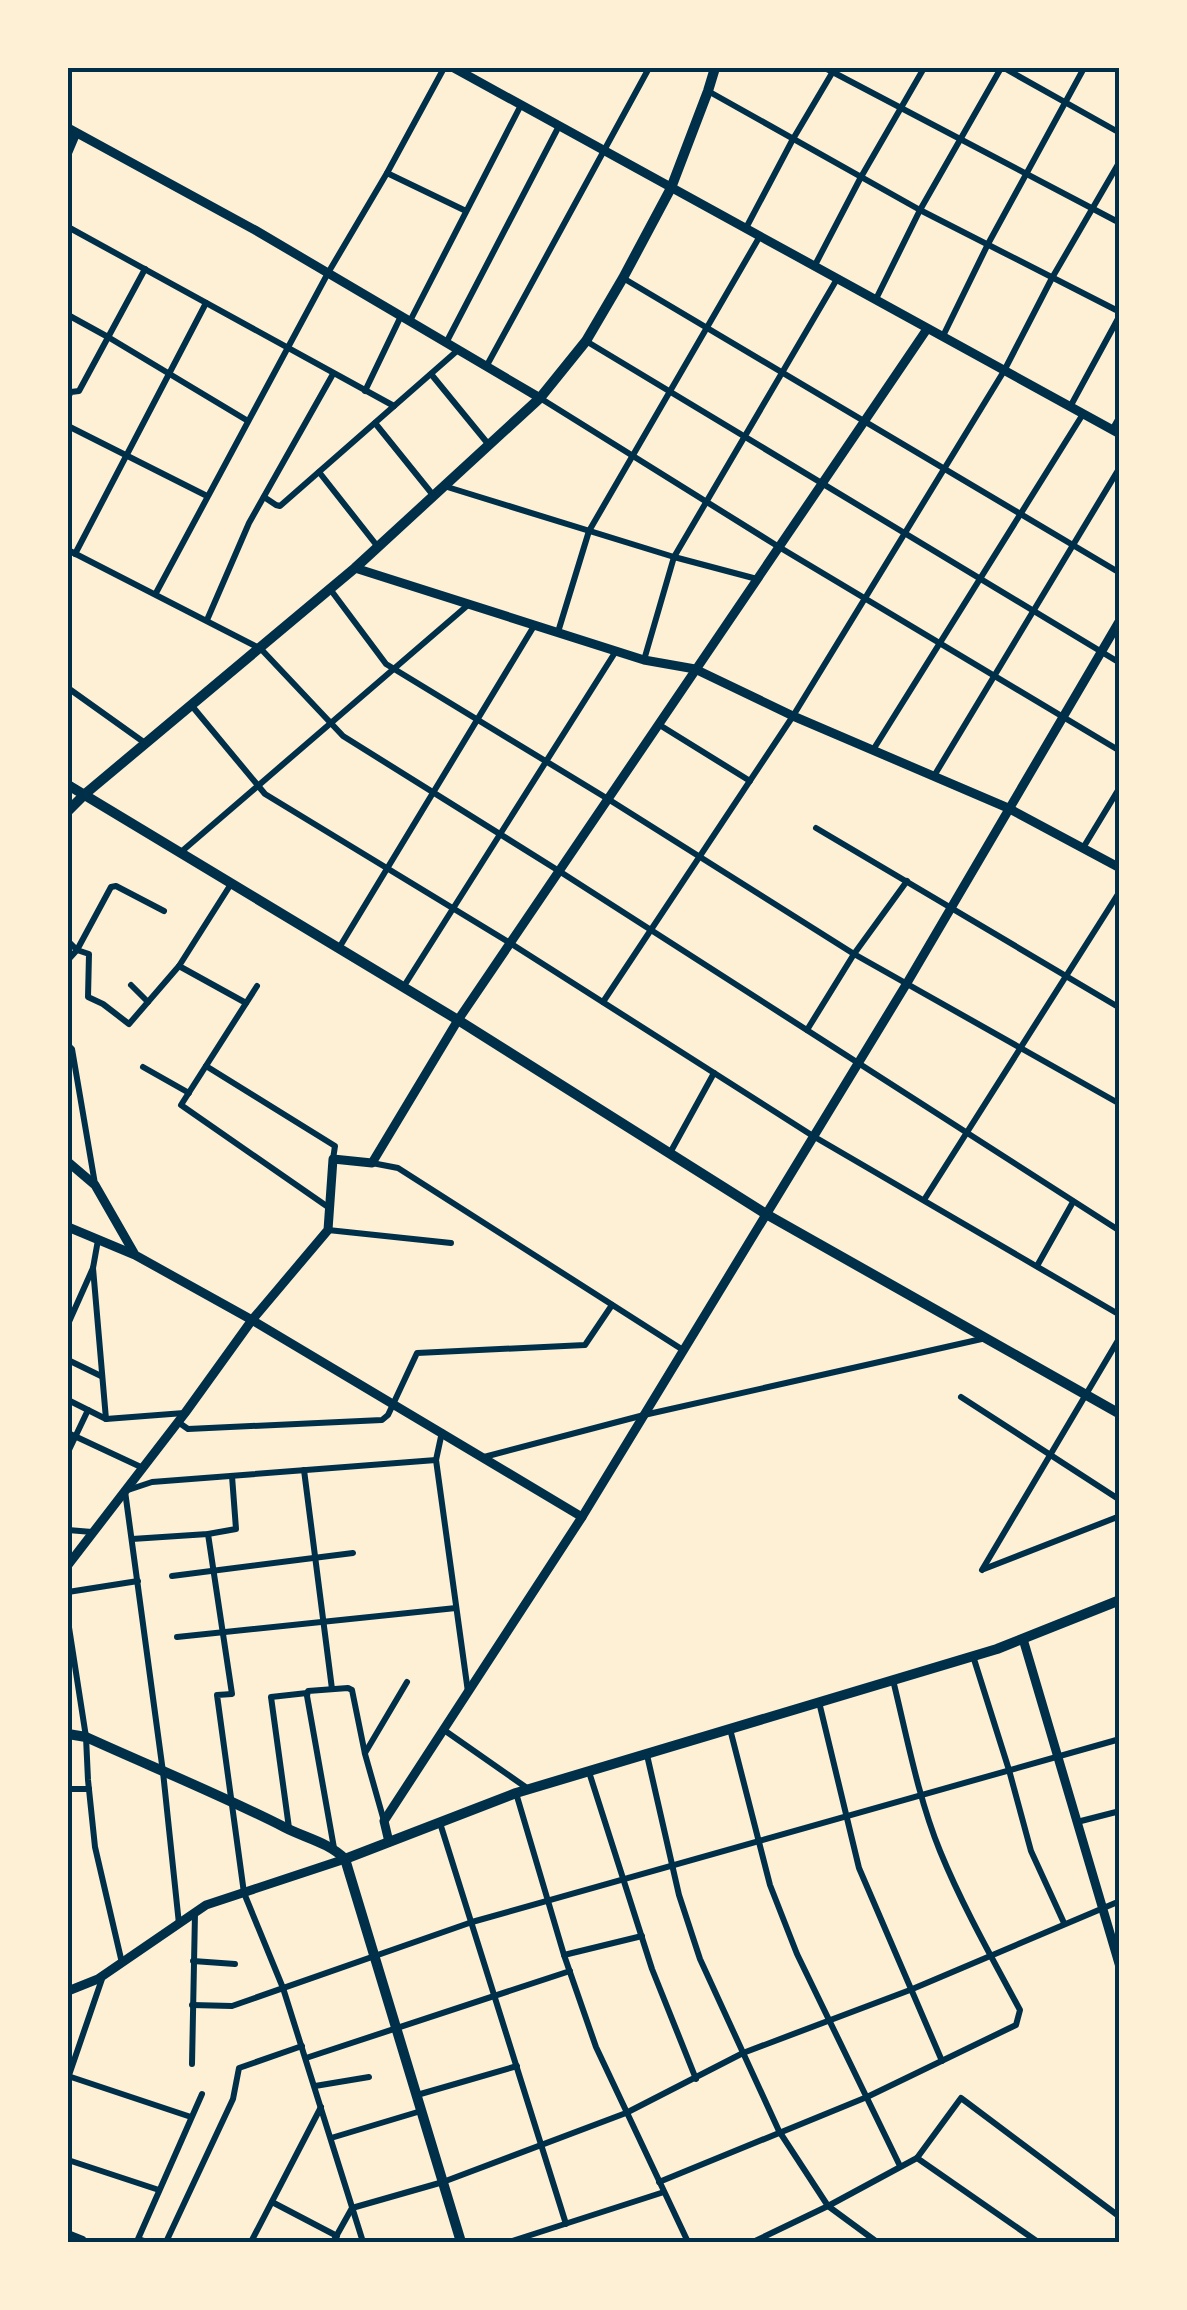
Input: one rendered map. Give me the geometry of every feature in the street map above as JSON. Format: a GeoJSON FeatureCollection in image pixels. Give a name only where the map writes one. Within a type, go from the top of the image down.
{"type":"FeatureCollection","features":[{"type":"Feature","properties":{"kind":"main road"},"geometry":{"type":"LineString","coordinates":[[68,811],[330,590],[540,398],[586,341],[624,278],[671,188],[715,68]]}},
{"type":"Feature","properties":{"kind":"main road"},"geometry":{"type":"LineString","coordinates":[[68,785],[458,1020],[766,1214],[1120,1414]]}},
{"type":"Feature","properties":{"kind":"main road"},"geometry":{"type":"LineString","coordinates":[[345,1859],[522,1791],[973,1656],[1120,1600]]}},
{"type":"Feature","properties":{"kind":"main road"},"geometry":{"type":"LineString","coordinates":[[68,1734],[86,1737],[230,1799],[334,1848],[345,1859],[461,2242]]}},
{"type":"Feature","properties":{"kind":"street"},"geometry":{"type":"LineString","coordinates":[[156,593],[328,273],[444,68]]}},
{"type":"Feature","properties":{"kind":"street"},"geometry":{"type":"LineString","coordinates":[[454,68],[1116,432],[1120,416]]}},
{"type":"Feature","properties":{"kind":"street"},"geometry":{"type":"LineString","coordinates":[[486,367],[649,68]]}},
{"type":"Feature","properties":{"kind":"street"},"geometry":{"type":"LineString","coordinates":[[814,267],[924,68]]}},
{"type":"Feature","properties":{"kind":"street"},"geometry":{"type":"LineString","coordinates":[[875,300],[920,210],[1003,68],[1120,133]]}},
{"type":"Feature","properties":{"kind":"street"},"geometry":{"type":"LineString","coordinates":[[943,338],[988,244],[1084,68]]}},
{"type":"Feature","properties":{"kind":"street"},"geometry":{"type":"LineString","coordinates":[[746,229],[831,69],[1120,223]]}},
{"type":"Feature","properties":{"kind":"street"},"geometry":{"type":"LineString","coordinates":[[708,91],[920,210],[1120,314],[1070,407]]}},
{"type":"Feature","properties":{"kind":"street"},"geometry":{"type":"LineString","coordinates":[[365,391],[521,104]]}},
{"type":"Feature","properties":{"kind":"street"},"geometry":{"type":"LineString","coordinates":[[446,343],[559,126]]}},
{"type":"Feature","properties":{"kind":"street"},"geometry":{"type":"LineString","coordinates":[[68,152],[72,130],[255,230],[540,398],[778,547],[1120,751]]}},
{"type":"Feature","properties":{"kind":"street"},"geometry":{"type":"LineString","coordinates":[[604,1002],[793,716],[1004,371],[1120,161]]}},
{"type":"Feature","properties":{"kind":"street"},"geometry":{"type":"LineString","coordinates":[[387,172],[466,211]]}},
{"type":"Feature","properties":{"kind":"street"},"geometry":{"type":"LineString","coordinates":[[68,227],[394,406]]}},
{"type":"Feature","properties":{"kind":"street"},"geometry":{"type":"LineString","coordinates":[[558,632],[589,531],[760,236]]}},
{"type":"Feature","properties":{"kind":"street"},"geometry":{"type":"LineString","coordinates":[[68,397],[71,392],[80,391],[145,270]]}},
{"type":"Feature","properties":{"kind":"street"},"geometry":{"type":"LineString","coordinates":[[624,278],[1120,572]]}},
{"type":"Feature","properties":{"kind":"street"},"geometry":{"type":"LineString","coordinates":[[644,660],[674,557],[837,280]]}},
{"type":"Feature","properties":{"kind":"street"},"geometry":{"type":"LineString","coordinates":[[206,303],[71,552],[261,648],[343,736],[1120,1231]]}},
{"type":"Feature","properties":{"kind":"street"},"geometry":{"type":"LineString","coordinates":[[68,315],[248,421]]}},
{"type":"Feature","properties":{"kind":"street"},"geometry":{"type":"LineString","coordinates":[[372,1163],[458,1020],[927,329]]}},
{"type":"Feature","properties":{"kind":"street"},"geometry":{"type":"LineString","coordinates":[[586,341],[1120,663]]}},
{"type":"Feature","properties":{"kind":"street"},"geometry":{"type":"LineString","coordinates":[[264,497],[280,506],[458,350]]}},
{"type":"Feature","properties":{"kind":"street"},"geometry":{"type":"LineString","coordinates":[[208,620],[250,523],[333,374]]}},
{"type":"Feature","properties":{"kind":"street"},"geometry":{"type":"LineString","coordinates":[[430,374],[490,446]]}},
{"type":"Feature","properties":{"kind":"street"},"geometry":{"type":"LineString","coordinates":[[873,750],[1082,414]]}},
{"type":"Feature","properties":{"kind":"street"},"geometry":{"type":"LineString","coordinates":[[375,422],[434,496]]}},
{"type":"Feature","properties":{"kind":"street"},"geometry":{"type":"LineString","coordinates":[[68,426],[207,496]]}},
{"type":"Feature","properties":{"kind":"street"},"geometry":{"type":"LineString","coordinates":[[934,776],[1120,468]]}},
{"type":"Feature","properties":{"kind":"street"},"geometry":{"type":"LineString","coordinates":[[319,472],[378,547]]}},
{"type":"Feature","properties":{"kind":"street"},"geometry":{"type":"LineString","coordinates":[[444,486],[757,579]]}},
{"type":"Feature","properties":{"kind":"street"},"geometry":{"type":"LineString","coordinates":[[355,568],[644,660],[695,669],[793,716],[1008,808],[1120,868]]}},
{"type":"Feature","properties":{"kind":"street"},"geometry":{"type":"LineString","coordinates":[[330,590],[393,669],[854,954],[1120,1104]]}},
{"type":"Feature","properties":{"kind":"street"},"geometry":{"type":"LineString","coordinates":[[181,852],[468,604]]}},
{"type":"Feature","properties":{"kind":"street"},"geometry":{"type":"LineString","coordinates":[[384,1821],[644,1415],[1120,620]]}},
{"type":"Feature","properties":{"kind":"street"},"geometry":{"type":"LineString","coordinates":[[339,948],[534,626]]}},
{"type":"Feature","properties":{"kind":"street"},"geometry":{"type":"LineString","coordinates":[[403,987],[616,651]]}},
{"type":"Feature","properties":{"kind":"street"},"geometry":{"type":"LineString","coordinates":[[68,688],[146,744]]}},
{"type":"Feature","properties":{"kind":"street"},"geometry":{"type":"LineString","coordinates":[[192,706],[265,794],[814,1136],[1120,1314]]}},
{"type":"Feature","properties":{"kind":"street"},"geometry":{"type":"LineString","coordinates":[[658,724],[750,780]]}},
{"type":"Feature","properties":{"kind":"street"},"geometry":{"type":"LineString","coordinates":[[1083,848],[1120,788]]}},
{"type":"Feature","properties":{"kind":"street"},"geometry":{"type":"LineString","coordinates":[[816,828],[1120,1008]]}},
{"type":"Feature","properties":{"kind":"street"},"geometry":{"type":"LineString","coordinates":[[807,1030],[854,954],[907,881]]}},
{"type":"Feature","properties":{"kind":"street"},"geometry":{"type":"LineString","coordinates":[[68,940],[77,950],[89,954],[88,997],[129,1024],[179,966],[232,883]]}},
{"type":"Feature","properties":{"kind":"street"},"geometry":{"type":"LineString","coordinates":[[68,960],[113,886],[164,911]]}},
{"type":"Feature","properties":{"kind":"street"},"geometry":{"type":"LineString","coordinates":[[924,1200],[1120,892]]}},
{"type":"Feature","properties":{"kind":"street"},"geometry":{"type":"LineString","coordinates":[[179,966],[246,1003]]}},
{"type":"Feature","properties":{"kind":"street"},"geometry":{"type":"LineString","coordinates":[[131,986],[148,1002]]}},
{"type":"Feature","properties":{"kind":"street"},"geometry":{"type":"LineString","coordinates":[[256,986],[180,1105],[328,1207]]}},
{"type":"Feature","properties":{"kind":"street"},"geometry":{"type":"LineString","coordinates":[[68,1045],[95,1185],[135,1255]]}},
{"type":"Feature","properties":{"kind":"street"},"geometry":{"type":"LineString","coordinates":[[68,1566],[252,1320],[328,1230],[335,1146],[206,1066]]}},
{"type":"Feature","properties":{"kind":"street"},"geometry":{"type":"LineString","coordinates":[[143,1067],[189,1092]]}},
{"type":"Feature","properties":{"kind":"street"},"geometry":{"type":"LineString","coordinates":[[68,1074],[74,1068]]}},
{"type":"Feature","properties":{"kind":"street"},"geometry":{"type":"LineString","coordinates":[[670,1153],[714,1073]]}},
{"type":"Feature","properties":{"kind":"street"},"geometry":{"type":"LineString","coordinates":[[333,1159],[398,1168],[683,1350]]}},
{"type":"Feature","properties":{"kind":"street"},"geometry":{"type":"LineString","coordinates":[[68,1162],[95,1185]]}},
{"type":"Feature","properties":{"kind":"street"},"geometry":{"type":"LineString","coordinates":[[1037,1266],[1074,1202]]}},
{"type":"Feature","properties":{"kind":"street"},"geometry":{"type":"LineString","coordinates":[[68,1227],[135,1255],[252,1320],[582,1516]]}},
{"type":"Feature","properties":{"kind":"street"},"geometry":{"type":"LineString","coordinates":[[328,1230],[451,1243]]}},
{"type":"Feature","properties":{"kind":"street"},"geometry":{"type":"LineString","coordinates":[[68,1324],[93,1268],[98,1240]]}},
{"type":"Feature","properties":{"kind":"street"},"geometry":{"type":"LineString","coordinates":[[93,1268],[106,1419]]}},
{"type":"Feature","properties":{"kind":"street"},"geometry":{"type":"LineString","coordinates":[[182,1418],[188,1429],[382,1420],[388,1415],[417,1353],[585,1346],[612,1305]]}},
{"type":"Feature","properties":{"kind":"street"},"geometry":{"type":"LineString","coordinates":[[1120,1337],[982,1570],[1120,1516]]}},
{"type":"Feature","properties":{"kind":"street"},"geometry":{"type":"LineString","coordinates":[[484,1458],[644,1415],[987,1338]]}},
{"type":"Feature","properties":{"kind":"street"},"geometry":{"type":"LineString","coordinates":[[68,1360],[102,1376]]}},
{"type":"Feature","properties":{"kind":"street"},"geometry":{"type":"LineString","coordinates":[[962,1397],[1120,1500]]}},
{"type":"Feature","properties":{"kind":"street"},"geometry":{"type":"LineString","coordinates":[[68,1400],[106,1419],[182,1418]]}},
{"type":"Feature","properties":{"kind":"street"},"geometry":{"type":"LineString","coordinates":[[68,1452],[71,1434],[88,1410]]}},
{"type":"Feature","properties":{"kind":"street"},"geometry":{"type":"LineString","coordinates":[[442,1432],[436,1460],[468,1693]]}},
{"type":"Feature","properties":{"kind":"street"},"geometry":{"type":"LineString","coordinates":[[71,1434],[142,1468]]}},
{"type":"Feature","properties":{"kind":"street"},"geometry":{"type":"LineString","coordinates":[[126,1490],[152,1482],[436,1460]]}},
{"type":"Feature","properties":{"kind":"street"},"geometry":{"type":"LineString","coordinates":[[304,1470],[332,1689]]}},
{"type":"Feature","properties":{"kind":"street"},"geometry":{"type":"LineString","coordinates":[[132,1539],[236,1529],[232,1476]]}},
{"type":"Feature","properties":{"kind":"street"},"geometry":{"type":"LineString","coordinates":[[126,1490],[179,1924]]}},
{"type":"Feature","properties":{"kind":"street"},"geometry":{"type":"LineString","coordinates":[[68,1530],[93,1532]]}},
{"type":"Feature","properties":{"kind":"street"},"geometry":{"type":"LineString","coordinates":[[208,1534],[232,1694],[217,1694],[244,1892],[302,2046],[363,2242]]}},
{"type":"Feature","properties":{"kind":"street"},"geometry":{"type":"LineString","coordinates":[[172,1576],[353,1553]]}},
{"type":"Feature","properties":{"kind":"street"},"geometry":{"type":"LineString","coordinates":[[68,1592],[138,1581]]}},
{"type":"Feature","properties":{"kind":"street"},"geometry":{"type":"LineString","coordinates":[[177,1636],[456,1608]]}},
{"type":"Feature","properties":{"kind":"street"},"geometry":{"type":"LineString","coordinates":[[68,1621],[86,1737],[95,1847],[122,1963]]}},
{"type":"Feature","properties":{"kind":"street"},"geometry":{"type":"LineString","coordinates":[[1022,1638],[1120,1967]]}},
{"type":"Feature","properties":{"kind":"street"},"geometry":{"type":"LineString","coordinates":[[973,1656],[1010,1770],[1030,1850],[1064,1923]]}},
{"type":"Feature","properties":{"kind":"street"},"geometry":{"type":"LineString","coordinates":[[659,2182],[867,2097],[1016,2025],[1020,2010],[940,1850],[893,1680]]}},
{"type":"Feature","properties":{"kind":"street"},"geometry":{"type":"LineString","coordinates":[[365,1754],[407,1682]]}},
{"type":"Feature","properties":{"kind":"street"},"geometry":{"type":"LineString","coordinates":[[289,1830],[271,1696],[348,1688],[352,1690],[389,1842]]}},
{"type":"Feature","properties":{"kind":"street"},"geometry":{"type":"LineString","coordinates":[[307,1693],[334,1848]]}},
{"type":"Feature","properties":{"kind":"street"},"geometry":{"type":"LineString","coordinates":[[819,1702],[859,1868],[942,2062]]}},
{"type":"Feature","properties":{"kind":"street"},"geometry":{"type":"LineString","coordinates":[[730,1729],[770,1885],[797,1954],[900,2166]]}},
{"type":"Feature","properties":{"kind":"street"},"geometry":{"type":"LineString","coordinates":[[444,1730],[522,1791],[548,1902],[596,2047],[688,2242]]}},
{"type":"Feature","properties":{"kind":"street"},"geometry":{"type":"LineString","coordinates":[[192,2005],[232,2006],[472,1922],[1120,1740]]}},
{"type":"Feature","properties":{"kind":"street"},"geometry":{"type":"LineString","coordinates":[[646,1754],[679,1895],[700,1959],[779,2132],[828,2206],[876,2242]]}},
{"type":"Feature","properties":{"kind":"street"},"geometry":{"type":"LineString","coordinates":[[589,1771],[652,1968],[696,2078]]}},
{"type":"Feature","properties":{"kind":"street"},"geometry":{"type":"LineString","coordinates":[[68,1790],[89,1789]]}},
{"type":"Feature","properties":{"kind":"street"},"geometry":{"type":"LineString","coordinates":[[1077,1822],[1120,1811]]}},
{"type":"Feature","properties":{"kind":"street"},"geometry":{"type":"LineString","coordinates":[[440,1822],[566,2224]]}},
{"type":"Feature","properties":{"kind":"street"},"geometry":{"type":"LineString","coordinates":[[68,1991],[104,1975],[206,1905],[345,1859]]}},
{"type":"Feature","properties":{"kind":"street"},"geometry":{"type":"LineString","coordinates":[[272,2202],[335,2239],[352,2208],[442,2182],[626,2113],[743,2054],[910,1990],[1120,1901]]}},
{"type":"Feature","properties":{"kind":"street"},"geometry":{"type":"LineString","coordinates":[[192,2064],[195,1913]]}},
{"type":"Feature","properties":{"kind":"street"},"geometry":{"type":"LineString","coordinates":[[564,1955],[642,1936]]}},
{"type":"Feature","properties":{"kind":"street"},"geometry":{"type":"LineString","coordinates":[[194,1961],[235,1964]]}},
{"type":"Feature","properties":{"kind":"street"},"geometry":{"type":"LineString","coordinates":[[306,2058],[570,1971]]}},
{"type":"Feature","properties":{"kind":"street"},"geometry":{"type":"LineString","coordinates":[[104,1975],[68,2077],[192,2117]]}},
{"type":"Feature","properties":{"kind":"street"},"geometry":{"type":"LineString","coordinates":[[166,2242],[233,2098],[239,2068],[302,2046]]}},
{"type":"Feature","properties":{"kind":"street"},"geometry":{"type":"LineString","coordinates":[[416,2096],[517,2066]]}},
{"type":"Feature","properties":{"kind":"street"},"geometry":{"type":"LineString","coordinates":[[315,2086],[369,2077]]}},
{"type":"Feature","properties":{"kind":"street"},"geometry":{"type":"LineString","coordinates":[[148,2242],[138,2239],[202,2094]]}},
{"type":"Feature","properties":{"kind":"street"},"geometry":{"type":"LineString","coordinates":[[753,2242],[917,2158],[960,2098],[1120,2217]]}},
{"type":"Feature","properties":{"kind":"street"},"geometry":{"type":"LineString","coordinates":[[251,2242],[321,2107]]}},
{"type":"Feature","properties":{"kind":"street"},"geometry":{"type":"LineString","coordinates":[[331,2138],[421,2111]]}},
{"type":"Feature","properties":{"kind":"street"},"geometry":{"type":"LineString","coordinates":[[917,2158],[1038,2242]]}},
{"type":"Feature","properties":{"kind":"street"},"geometry":{"type":"LineString","coordinates":[[68,2160],[159,2190]]}},
{"type":"Feature","properties":{"kind":"street"},"geometry":{"type":"LineString","coordinates":[[509,2242],[664,2192]]}},
{"type":"Feature","properties":{"kind":"street"},"geometry":{"type":"LineString","coordinates":[[68,2233],[83,2239],[82,2242]]}}]}
